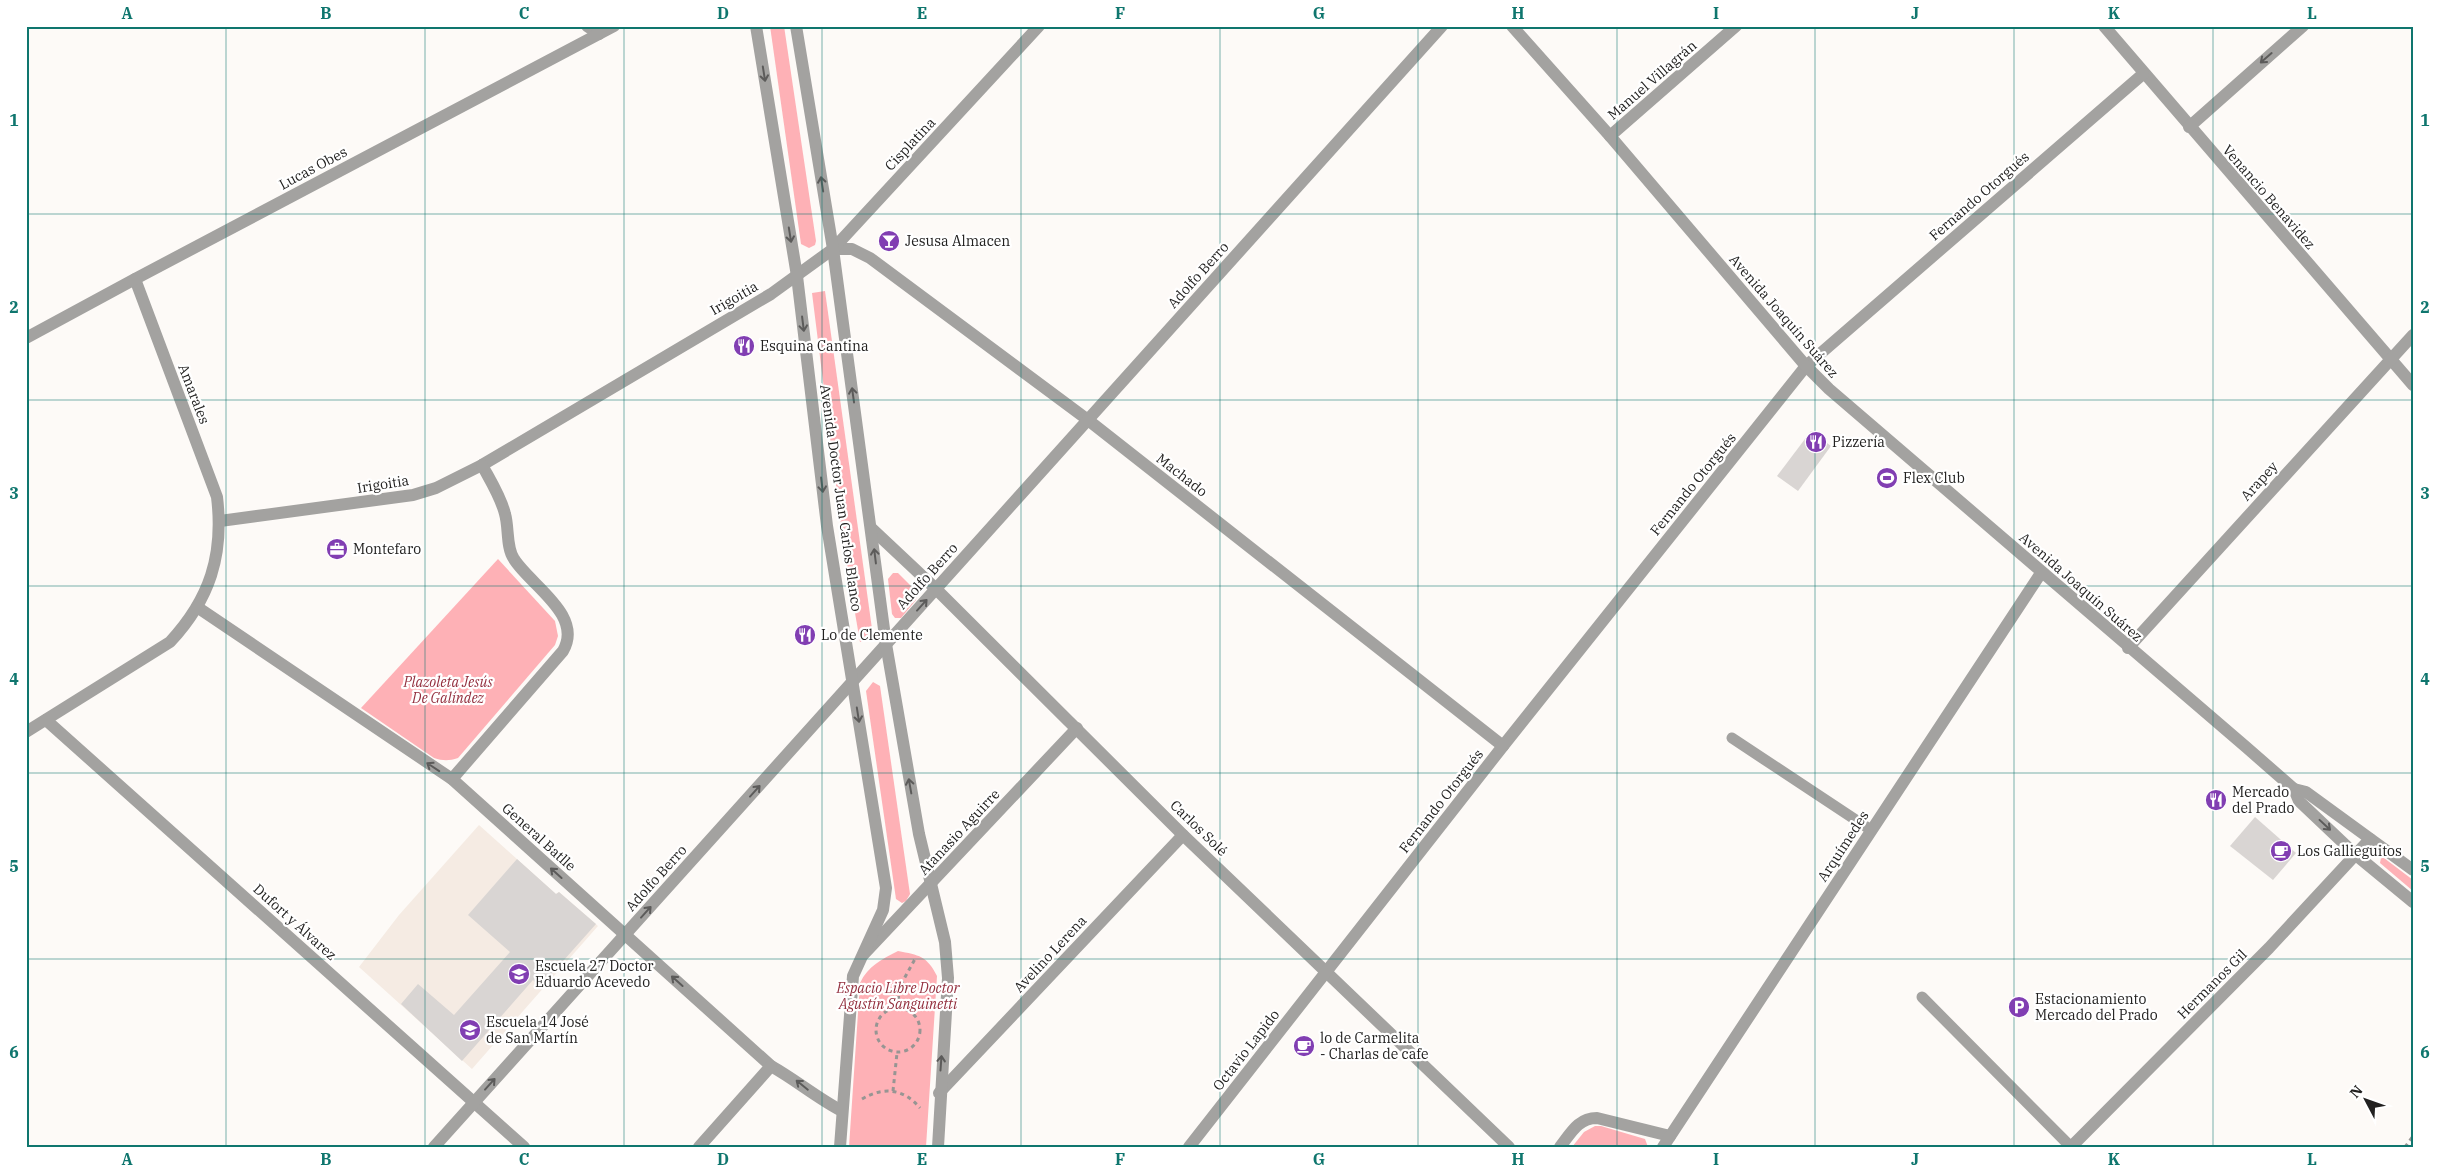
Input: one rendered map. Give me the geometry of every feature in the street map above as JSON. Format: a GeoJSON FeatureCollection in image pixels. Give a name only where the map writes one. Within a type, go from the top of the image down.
{"type":"FeatureCollection","features":[{"type":"Feature","properties":{"kind":"street"},"geometry":{"type":"LineString","coordinates":[[587,26],[599,34]]}},
{"type":"Feature","properties":{"kind":"street","name":"Lucas Obes"},"geometry":{"type":"LineString","coordinates":[[26,338],[135,278],[614,26]]}},
{"type":"Feature","properties":{"kind":"street","name":"Avenida Doctor Juan Carlos Blanco"},"geometry":{"type":"LineString","coordinates":[[756,26],[797,276],[827,526],[886,888],[883,910],[853,976],[840,1147]]}},
{"type":"Feature","properties":{"kind":"street","name":"Avenida Doctor Juan Carlos Blanco"},"geometry":{"type":"LineString","coordinates":[[796,26],[833,250],[886,644],[919,834],[945,942],[948,978],[939,1093],[938,1147]]}},
{"type":"Feature","properties":{"kind":"street","name":"Cisplatina"},"geometry":{"type":"LineString","coordinates":[[797,276],[833,250],[1039,26]]}},
{"type":"Feature","properties":{"kind":"street","name":"Adolfo Berro"},"geometry":{"type":"LineString","coordinates":[[434,1147],[1442,26]]}},
{"type":"Feature","properties":{"kind":"street","name":"Avenida Joaquín Suárez"},"geometry":{"type":"LineString","coordinates":[[1512,26],[1610,136],[1806,366],[1854,412],[2294,789],[2306,792],[2413,870]]}},
{"type":"Feature","properties":{"kind":"street","name":"Manuel Villagrán"},"geometry":{"type":"LineString","coordinates":[[1610,136],[1736,26]]}},
{"type":"Feature","properties":{"kind":"street","name":"Venancio Benavidez"},"geometry":{"type":"LineString","coordinates":[[2104,26],[2143,74],[2413,386]]}},
{"type":"Feature","properties":{"kind":"street"},"geometry":{"type":"LineString","coordinates":[[2189,127],[2303,26]]}},
{"type":"Feature","properties":{"kind":"street","name":"Fernando Otorgués"},"geometry":{"type":"LineString","coordinates":[[1327,971],[1503,746],[1806,366],[2143,74]]}},
{"type":"Feature","properties":{"kind":"street","name":"Machado"},"geometry":{"type":"LineString","coordinates":[[833,250],[852,249],[870,258],[1088,420],[1503,746]]}},
{"type":"Feature","properties":{"kind":"street","name":"Irigoitia"},"geometry":{"type":"LineString","coordinates":[[220,521],[413,495],[436,488],[482,464],[771,294],[797,276]]}},
{"type":"Feature","properties":{"kind":"street","name":"Amarales"},"geometry":{"type":"LineString","coordinates":[[135,278],[217,497],[220,521]]}},
{"type":"Feature","properties":{"kind":"street","name":"Arapey"},"geometry":{"type":"LineString","coordinates":[[2128,648],[2413,335]]}},
{"type":"Feature","properties":{"kind":"street"},"geometry":{"type":"LineString","coordinates":[[452,780],[563,651],[568,642],[567,625],[558,609],[512,558],[505,513],[482,464]]}},
{"type":"Feature","properties":{"kind":"street"},"geometry":{"type":"LineString","coordinates":[[26,732],[170,642],[186,626],[211,579],[219,548],[220,521]]}},
{"type":"Feature","properties":{"kind":"street","name":"Carlos Solé"},"geometry":{"type":"LineString","coordinates":[[871,528],[936,589],[1183,835],[1509,1147]]}},
{"type":"Feature","properties":{"kind":"street","name":"Arquímedes"},"geometry":{"type":"LineString","coordinates":[[1560,1147],[1577,1124],[1590,1118],[1666,1141],[2041,573]]}},
{"type":"Feature","properties":{"kind":"street","name":"General Batlle"},"geometry":{"type":"LineString","coordinates":[[197,607],[452,780],[772,1066],[797,1081],[820,1100],[842,1111]]}},
{"type":"Feature","properties":{"kind":"street","name":"Dufort y Álvarez"},"geometry":{"type":"LineString","coordinates":[[46,720],[524,1147]]}},
{"type":"Feature","properties":{"kind":"street","name":"Atanasio Aguirre"},"geometry":{"type":"LineString","coordinates":[[863,956],[1077,728]]}},
{"type":"Feature","properties":{"kind":"street","name":"Avenida Joaquín Suárez"},"geometry":{"type":"LineString","coordinates":[[2294,789],[2299,801],[2356,855],[2413,902]]}},
{"type":"Feature","properties":{"kind":"street","name":"Avelino Lerena"},"geometry":{"type":"LineString","coordinates":[[939,1093],[1183,835]]}},
{"type":"Feature","properties":{"kind":"street","name":"Hermanos Gil"},"geometry":{"type":"LineString","coordinates":[[2071,1147],[2269,948],[2370,838]]}},
{"type":"Feature","properties":{"kind":"street","name":"Octavio Lapido"},"geometry":{"type":"LineString","coordinates":[[1189,1147],[1327,971]]}},
{"type":"Feature","properties":{"kind":"street"},"geometry":{"type":"LineString","coordinates":[[699,1147],[772,1066]]}},
{"type":"Feature","properties":{"kind":"lane"},"geometry":{"type":"LineString","coordinates":[[1732,738],[1871,830]]}},
{"type":"Feature","properties":{"kind":"lane"},"geometry":{"type":"LineString","coordinates":[[1922,997],[2071,1147]]}},
{"type":"Feature","properties":{"kind":"path"},"geometry":{"type":"LineString","coordinates":[[898,1008],[899,988],[915,959]]}},
{"type":"Feature","properties":{"kind":"path"},"geometry":{"type":"LineString","coordinates":[[898,1008],[910,1012],[920,1028],[914,1045],[909,1050],[897,1053],[885,1049],[875,1033],[877,1021],[881,1016],[886,1011],[898,1008]]}},
{"type":"Feature","properties":{"kind":"path"},"geometry":{"type":"LineString","coordinates":[[893,1090],[897,1053]]}},
{"type":"Feature","properties":{"kind":"path"},"geometry":{"type":"LineString","coordinates":[[862,1099],[872,1094],[893,1090],[908,1096],[920,1108]]}},
{"type":"Feature","properties":{"kind":"path"},"geometry":{"type":"LineString","coordinates":[[2405,1147],[2413,1136]]}},
{"type":"Feature","properties":{"kind":"shaded area"},"geometry":{"type":"Polygon","coordinates":[[[479,825],[556,894],[559,892],[598,926],[472,1069],[359,967],[399,915],[479,825]]]}},
{"type":"Feature","properties":{"kind":"green space"},"geometry":{"type":"Polygon","coordinates":[[[770,26],[784,26],[816,241],[815,245],[809,248],[801,244],[770,26]]]}},
{"type":"Feature","properties":{"kind":"green space"},"geometry":{"type":"Polygon","coordinates":[[[825,291],[873,636],[860,642],[844,549],[812,293],[825,291]]]}},
{"type":"Feature","properties":{"kind":"green space","name":"Plazoleta Jesús De Galíndez"},"geometry":{"type":"Polygon","coordinates":[[[498,559],[555,621],[558,636],[555,645],[458,758],[440,760],[434,758],[361,708],[498,559]]]}},
{"type":"Feature","properties":{"kind":"green space"},"geometry":{"type":"Polygon","coordinates":[[[893,573],[898,573],[917,592],[916,600],[901,618],[895,618],[892,614],[888,579],[893,573]]]}},
{"type":"Feature","properties":{"kind":"green space"},"geometry":{"type":"Polygon","coordinates":[[[873,682],[880,686],[910,894],[906,901],[902,903],[896,899],[866,691],[873,682]]]}},
{"type":"Feature","properties":{"kind":"green space"},"geometry":{"type":"Polygon","coordinates":[[[2381,858],[2384,858],[2413,880],[2413,891],[2380,863],[2381,858]]]}},
{"type":"Feature","properties":{"kind":"green space","name":"Espacio Libre Doctor Agustín Sanguinetti"},"geometry":{"type":"Polygon","coordinates":[[[898,951],[926,960],[937,976],[926,1147],[849,1147],[860,983],[871,968],[898,951]]]}},
{"type":"Feature","properties":{"kind":"green space"},"geometry":{"type":"Polygon","coordinates":[[[1595,1126],[1601,1126],[1645,1139],[1648,1147],[1572,1147],[1584,1132],[1595,1126]]]}},
{"type":"Feature","properties":{"kind":"building"},"geometry":{"type":"Polygon","coordinates":[[[1811,431],[1831,446],[1798,491],[1777,476],[1811,431]]]}},
{"type":"Feature","properties":{"kind":"building"},"geometry":{"type":"Polygon","coordinates":[[[2255,817],[2296,853],[2273,880],[2230,846],[2255,817]]]}},
{"type":"Feature","properties":{"kind":"building"},"geometry":{"type":"Polygon","coordinates":[[[517,859],[556,894],[559,892],[596,924],[540,987],[533,980],[462,1061],[401,1004],[418,984],[454,1015],[510,952],[468,915],[517,859]]]}},
{"type":"Feature","properties":{"kind":"place","name":"Jesusa Almacen"},"geometry":{"type":"Point","coordinates":[889,241]}},
{"type":"Feature","properties":{"kind":"place","name":"Esquina Cantina"},"geometry":{"type":"Point","coordinates":[744,346]}},
{"type":"Feature","properties":{"kind":"place","name":"Pizzería"},"geometry":{"type":"Point","coordinates":[1816,442]}},
{"type":"Feature","properties":{"kind":"place","name":"Flex Club"},"geometry":{"type":"Point","coordinates":[1887,478]}},
{"type":"Feature","properties":{"kind":"place","name":"Montefaro"},"geometry":{"type":"Point","coordinates":[337,549]}},
{"type":"Feature","properties":{"kind":"place","name":"Lo de Clemente"},"geometry":{"type":"Point","coordinates":[805,635]}},
{"type":"Feature","properties":{"kind":"place","name":"Mercado del Prado"},"geometry":{"type":"Point","coordinates":[2216,800]}},
{"type":"Feature","properties":{"kind":"place","name":"Los Gallieguitos"},"geometry":{"type":"Point","coordinates":[2281,851]}},
{"type":"Feature","properties":{"kind":"place","name":"Escuela 27 Doctor Eduardo Acevedo"},"geometry":{"type":"Point","coordinates":[519,974]}},
{"type":"Feature","properties":{"kind":"place","name":"Estacionamiento Mercado del Prado"},"geometry":{"type":"Point","coordinates":[2019,1007]}},
{"type":"Feature","properties":{"kind":"place","name":"Escuela 14 José de San Martín"},"geometry":{"type":"Point","coordinates":[470,1030]}},
{"type":"Feature","properties":{"kind":"place","name":"lo de Carmelita - Charlas de cafe"},"geometry":{"type":"Point","coordinates":[1304,1046]}}]}
